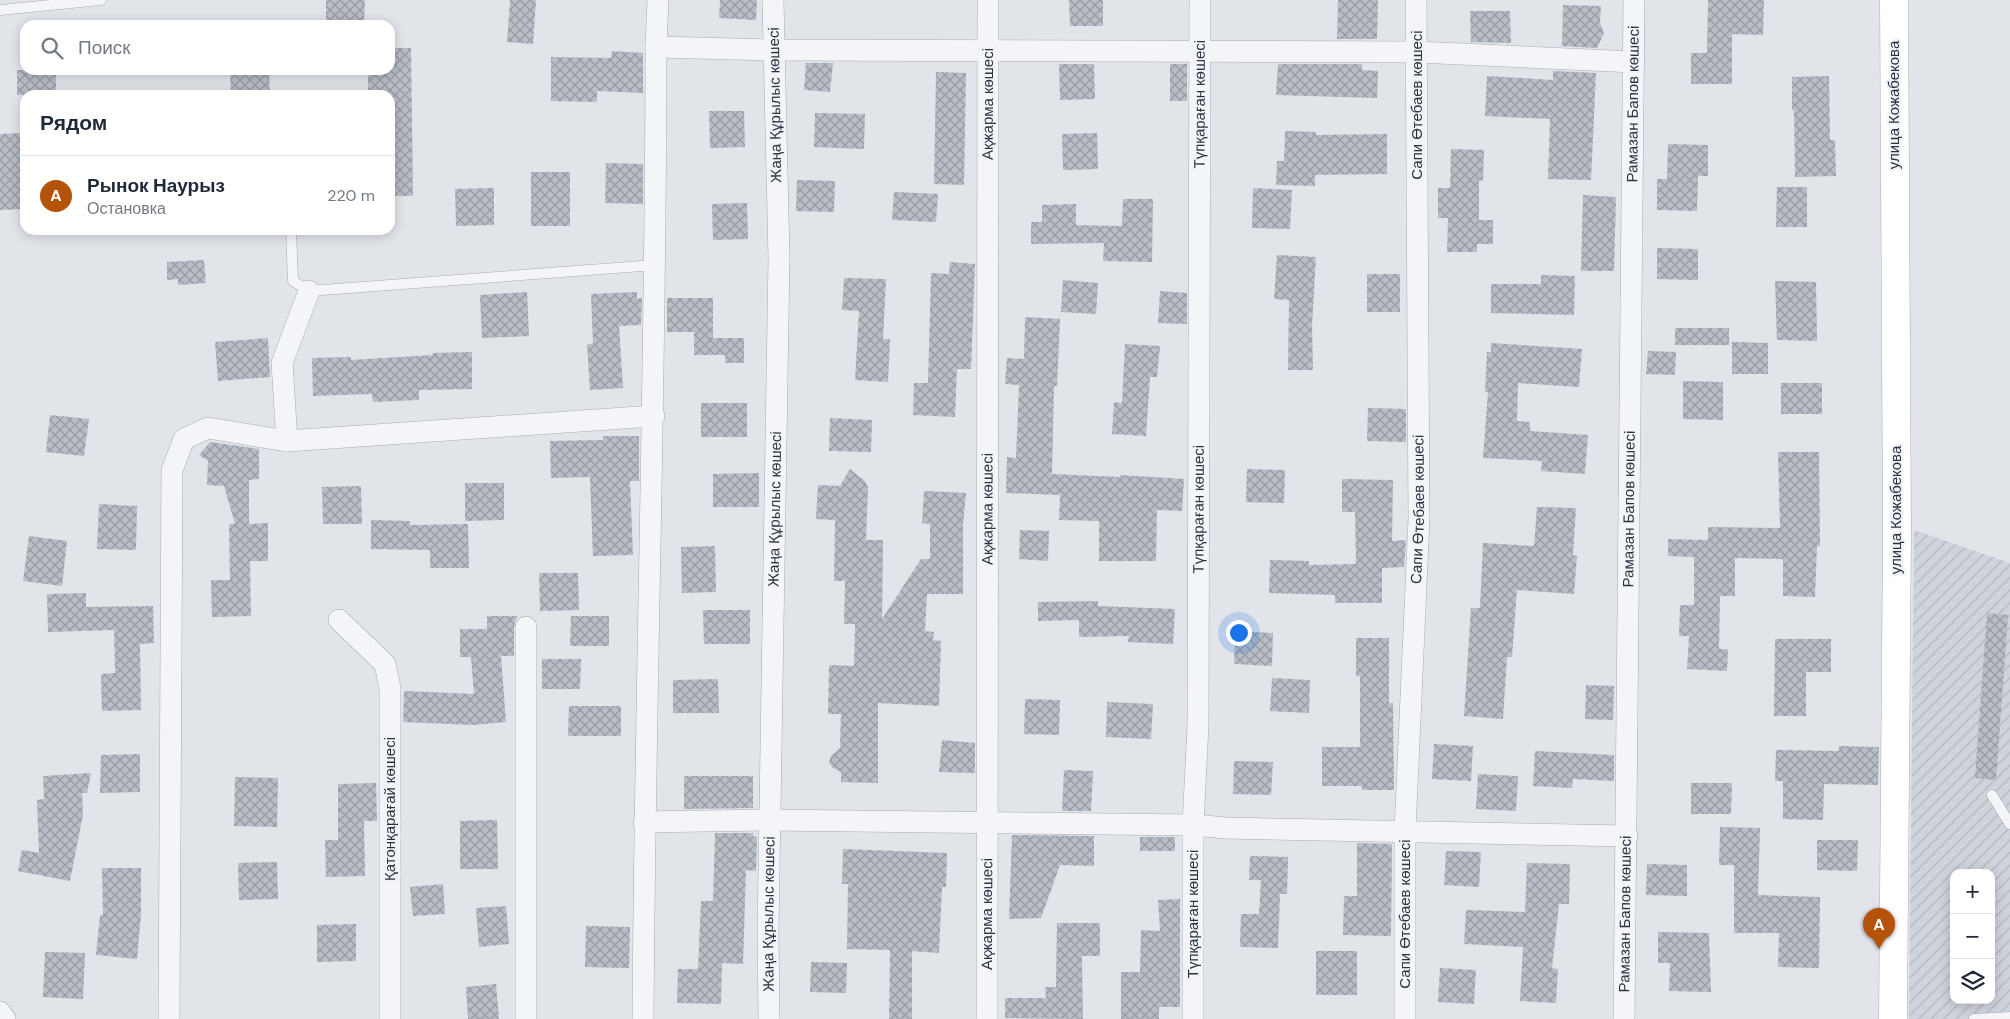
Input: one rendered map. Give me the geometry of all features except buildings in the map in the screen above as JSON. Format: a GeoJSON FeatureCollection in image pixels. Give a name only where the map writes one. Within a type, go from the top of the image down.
{"type":"FeatureCollection","features":[{"type":"Feature","properties":{"kind":"main road","name":"улица Кожабекова"},"geometry":{"type":"LineString","coordinates":[[1893,1019],[1897,533],[1894,0]]}},
{"type":"Feature","properties":{"kind":"street"},"geometry":{"type":"LineString","coordinates":[[644,1019],[644,822],[654,416],[656,47],[658,0]]}},
{"type":"Feature","properties":{"kind":"street","name":"Жаңа Құрылыс көшесі"},"geometry":{"type":"LineString","coordinates":[[769,1019],[768,932],[779,258],[773,0]]}},
{"type":"Feature","properties":{"kind":"street","name":"Ақжарма көшесі"},"geometry":{"type":"LineString","coordinates":[[987,1019],[988,0]]}},
{"type":"Feature","properties":{"kind":"street","name":"Түпқараған көшесі"},"geometry":{"type":"LineString","coordinates":[[1193,1019],[1193,825],[1198,726],[1200,0]]}},
{"type":"Feature","properties":{"kind":"street","name":"Сапи Өтебаев көшесі"},"geometry":{"type":"LineString","coordinates":[[1405,1019],[1405,831],[1419,519],[1416,0]]}},
{"type":"Feature","properties":{"kind":"street","name":"Рамазан Бапов көшесі"},"geometry":{"type":"LineString","coordinates":[[1624,1019],[1634,0]]}},
{"type":"Feature","properties":{"kind":"street"},"geometry":{"type":"LineString","coordinates":[[656,47],[773,50],[1417,52],[1634,62]]}},
{"type":"Feature","properties":{"kind":"street"},"geometry":{"type":"LineString","coordinates":[[287,441],[282,363],[308,291]]}},
{"type":"Feature","properties":{"kind":"street"},"geometry":{"type":"LineString","coordinates":[[169,1019],[172,470],[184,439],[208,428],[287,441],[654,416]]}},
{"type":"Feature","properties":{"kind":"street","name":"Қатонқарағай көшесі"},"geometry":{"type":"LineString","coordinates":[[339,620],[385,664],[390,688],[390,1019]]}},
{"type":"Feature","properties":{"kind":"street"},"geometry":{"type":"LineString","coordinates":[[526,627],[526,1019]]}},
{"type":"Feature","properties":{"kind":"street"},"geometry":{"type":"LineString","coordinates":[[644,822],[770,820],[1193,825],[1226,828],[1627,836]]}},
{"type":"Feature","properties":{"kind":"street"},"geometry":{"type":"LineString","coordinates":[[0,1012],[5,1019]]}},
{"type":"Feature","properties":{"kind":"lane"},"geometry":{"type":"LineString","coordinates":[[0,10],[100,0]]}},
{"type":"Feature","properties":{"kind":"lane"},"geometry":{"type":"LineString","coordinates":[[290,235],[292,281],[308,291],[656,265]]}},
{"type":"Feature","properties":{"kind":"lane"},"geometry":{"type":"LineString","coordinates":[[1992,795],[2010,824]]}},
{"type":"Feature","properties":{"kind":"lane"},"geometry":{"type":"LineString","coordinates":[[1974,1019],[2010,1017]]}},
{"type":"Feature","properties":{"kind":"shaded area"},"geometry":{"type":"Polygon","coordinates":[[[1914,530],[2010,563],[2010,1019],[1909,1019],[1914,530]]]}},
{"type":"Feature","properties":{"kind":"place","name":"Рынок Наурыз"},"geometry":{"type":"Point","coordinates":[1879,949]}}]}
